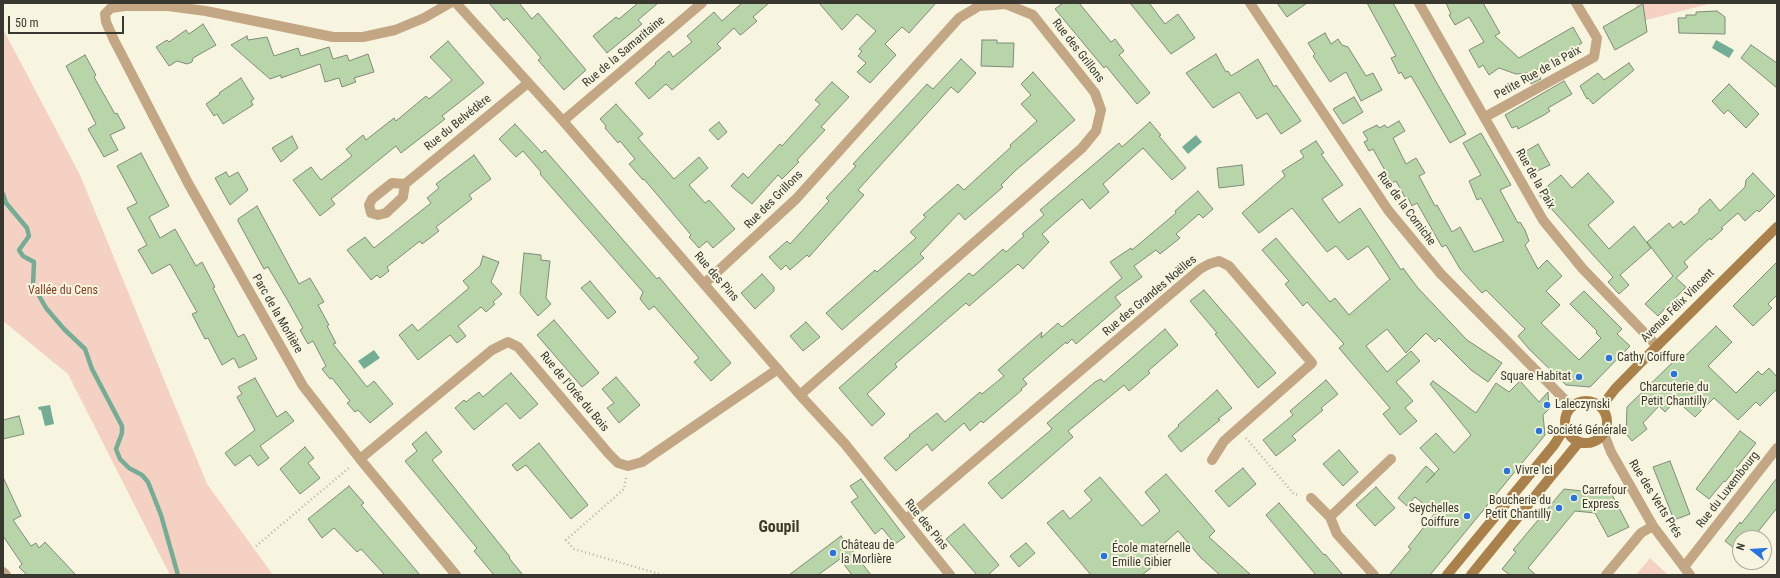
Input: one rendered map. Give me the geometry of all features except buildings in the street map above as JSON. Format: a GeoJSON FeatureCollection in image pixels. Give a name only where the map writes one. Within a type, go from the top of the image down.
{"type":"FeatureCollection","features":[{"type":"Feature","properties":{"kind":"street","name":"Parc de la Morlière"},"geometry":{"type":"LineString","coordinates":[[450,3],[424,18],[402,27],[363,37],[333,37],[198,10],[168,6],[125,6],[111,8],[105,14],[106,22],[114,40],[188,183],[303,386],[360,459],[456,575]]}},
{"type":"Feature","properties":{"kind":"street","name":"Rue des Pins"},"geometry":{"type":"LineString","coordinates":[[456,3],[563,121],[800,396],[845,444],[950,575]]}},
{"type":"Feature","properties":{"kind":"street","name":"Rue de la Samaritaine"},"geometry":{"type":"LineString","coordinates":[[563,121],[702,3]]}},
{"type":"Feature","properties":{"kind":"street","name":"Rue de la Corniche"},"geometry":{"type":"LineString","coordinates":[[1250,3],[1388,210],[1440,273],[1572,407]]}},
{"type":"Feature","properties":{"kind":"street","name":"Rue de la Paix"},"geometry":{"type":"LineString","coordinates":[[1419,3],[1543,220],[1582,268],[1657,346]]}},
{"type":"Feature","properties":{"kind":"street","name":"Petite Rue de la Paix"},"geometry":{"type":"LineString","coordinates":[[1484,117],[1594,57],[1597,38],[1576,3]]}},
{"type":"Feature","properties":{"kind":"street","name":"Rue des Grillons"},"geometry":{"type":"LineString","coordinates":[[705,284],[796,199],[959,18],[979,6],[1006,4],[1033,15],[1095,93],[1101,110],[1096,131],[1082,148],[800,396]]}},
{"type":"Feature","properties":{"kind":"street","name":"Rue du Belvédère"},"geometry":{"type":"LineString","coordinates":[[405,184],[528,83]]}},
{"type":"Feature","properties":{"kind":"street","name":"Avenue Félix Vincent"},"geometry":{"type":"LineString","coordinates":[[1601,407],[1615,389],[1657,346],[1777,227]]}},
{"type":"Feature","properties":{"kind":"street","name":"Rue des Grandes Noëlles"},"geometry":{"type":"LineString","coordinates":[[906,519],[1200,270],[1209,264],[1219,262],[1229,266],[1312,363],[1224,441],[1212,460]]}},
{"type":"Feature","properties":{"kind":"street","name":"Rue de l'Orée du Bois"},"geometry":{"type":"LineString","coordinates":[[360,459],[492,350],[508,342],[518,347],[609,454],[618,463],[628,466]]}},
{"type":"Feature","properties":{"kind":"street"},"geometry":{"type":"LineString","coordinates":[[628,466],[642,462],[778,369]]}},
{"type":"Feature","properties":{"kind":"street"},"geometry":{"type":"LineString","coordinates":[[1589,401],[1601,407],[1608,423],[1604,434],[1593,442],[1579,442],[1568,433],[1565,420],[1572,407],[1577,403],[1589,401]]}},
{"type":"Feature","properties":{"kind":"street"},"geometry":{"type":"LineString","coordinates":[[1447,575],[1554,445],[1566,426]]}},
{"type":"Feature","properties":{"kind":"street","name":"Rue des Verts Prés"},"geometry":{"type":"LineString","coordinates":[[1604,434],[1611,452],[1653,526],[1687,571]]}},
{"type":"Feature","properties":{"kind":"street"},"geometry":{"type":"LineString","coordinates":[[1471,575],[1579,442]]}},
{"type":"Feature","properties":{"kind":"street","name":"Rue du Luxembourg"},"geometry":{"type":"LineString","coordinates":[[1687,571],[1777,448]]}},
{"type":"Feature","properties":{"kind":"street"},"geometry":{"type":"LineString","coordinates":[[1330,517],[1391,459]]}},
{"type":"Feature","properties":{"kind":"street"},"geometry":{"type":"LineString","coordinates":[[1311,498],[1330,517],[1337,534],[1374,575]]}},
{"type":"Feature","properties":{"kind":"street"},"geometry":{"type":"LineString","coordinates":[[1606,575],[1641,533],[1653,526]]}},
{"type":"Feature","properties":{"kind":"street"},"geometry":{"type":"LineString","coordinates":[[3,572],[6,575]]}},
{"type":"Feature","properties":{"kind":"path"},"geometry":{"type":"LineString","coordinates":[[1238,428],[1294,494],[1311,498]]}},
{"type":"Feature","properties":{"kind":"path"},"geometry":{"type":"LineString","coordinates":[[256,546],[360,459]]}},
{"type":"Feature","properties":{"kind":"path"},"geometry":{"type":"LineString","coordinates":[[628,466],[624,489],[566,540],[574,549],[663,575]]}},
{"type":"Feature","properties":{"kind":"green space"},"geometry":{"type":"Polygon","coordinates":[[[1635,3],[1713,3],[1642,21],[1635,3]]]}},
{"type":"Feature","properties":{"kind":"green space","name":"Vallée du Cens"},"geometry":{"type":"Polygon","coordinates":[[[3,29],[80,175],[207,484],[273,575],[170,575],[68,374],[3,321],[3,29]]]}},
{"type":"Feature","properties":{"kind":"green space"},"geometry":{"type":"Polygon","coordinates":[[[1650,558],[1668,575],[1636,575],[1650,558]]]}},
{"type":"Feature","properties":{"kind":"shaded area"},"geometry":{"type":"Polygon","coordinates":[[[1716,40],[1734,50],[1729,58],[1712,48],[1716,40]]]}},
{"type":"Feature","properties":{"kind":"shaded area"},"geometry":{"type":"Polygon","coordinates":[[[1196,135],[1202,142],[1188,154],[1182,147],[1196,135]]]}},
{"type":"Feature","properties":{"kind":"shaded area"},"geometry":{"type":"Polygon","coordinates":[[[374,350],[380,358],[364,369],[358,361],[374,350]]]}},
{"type":"Feature","properties":{"kind":"shaded area"},"geometry":{"type":"Polygon","coordinates":[[[50,405],[54,424],[45,426],[41,410],[39,410],[38,407],[50,405]]]}},
{"type":"Feature","properties":{"kind":"waterway"},"geometry":{"type":"LineString","coordinates":[[3,194],[6,203],[27,228],[29,236],[19,250],[23,256],[34,262],[33,285],[46,308],[64,329],[85,349],[92,369],[122,426],[122,433],[116,449],[120,459],[129,468],[142,475],[148,482],[161,515],[178,575]]}},
{"type":"Feature","properties":{"kind":"place","name":"Cathy Coiffure"},"geometry":{"type":"Point","coordinates":[1609,358]}},
{"type":"Feature","properties":{"kind":"place","name":"Charcuterie du Petit Chantilly"},"geometry":{"type":"Point","coordinates":[1674,374]}},
{"type":"Feature","properties":{"kind":"place","name":"Square Habitat"},"geometry":{"type":"Point","coordinates":[1579,377]}},
{"type":"Feature","properties":{"kind":"place","name":"Laleczynski"},"geometry":{"type":"Point","coordinates":[1547,405]}},
{"type":"Feature","properties":{"kind":"place","name":"Société Générale"},"geometry":{"type":"Point","coordinates":[1539,431]}},
{"type":"Feature","properties":{"kind":"place","name":"Vivre Ici"},"geometry":{"type":"Point","coordinates":[1507,471]}},
{"type":"Feature","properties":{"kind":"place","name":"Carrefour Express"},"geometry":{"type":"Point","coordinates":[1574,498]}},
{"type":"Feature","properties":{"kind":"place","name":"Boucherie du Petit Chantilly"},"geometry":{"type":"Point","coordinates":[1559,508]}},
{"type":"Feature","properties":{"kind":"place","name":"Seychelles Coiffure"},"geometry":{"type":"Point","coordinates":[1467,516]}},
{"type":"Feature","properties":{"kind":"place","name":"Château de la Morlière"},"geometry":{"type":"Point","coordinates":[833,553]}},
{"type":"Feature","properties":{"kind":"place","name":"École maternelle Emilie Gibier"},"geometry":{"type":"Point","coordinates":[1104,556]}},
{"type":"Feature","properties":{"kind":"district","name":"Goupil"},"geometry":{"type":"Point","coordinates":[779,528]}}]}
